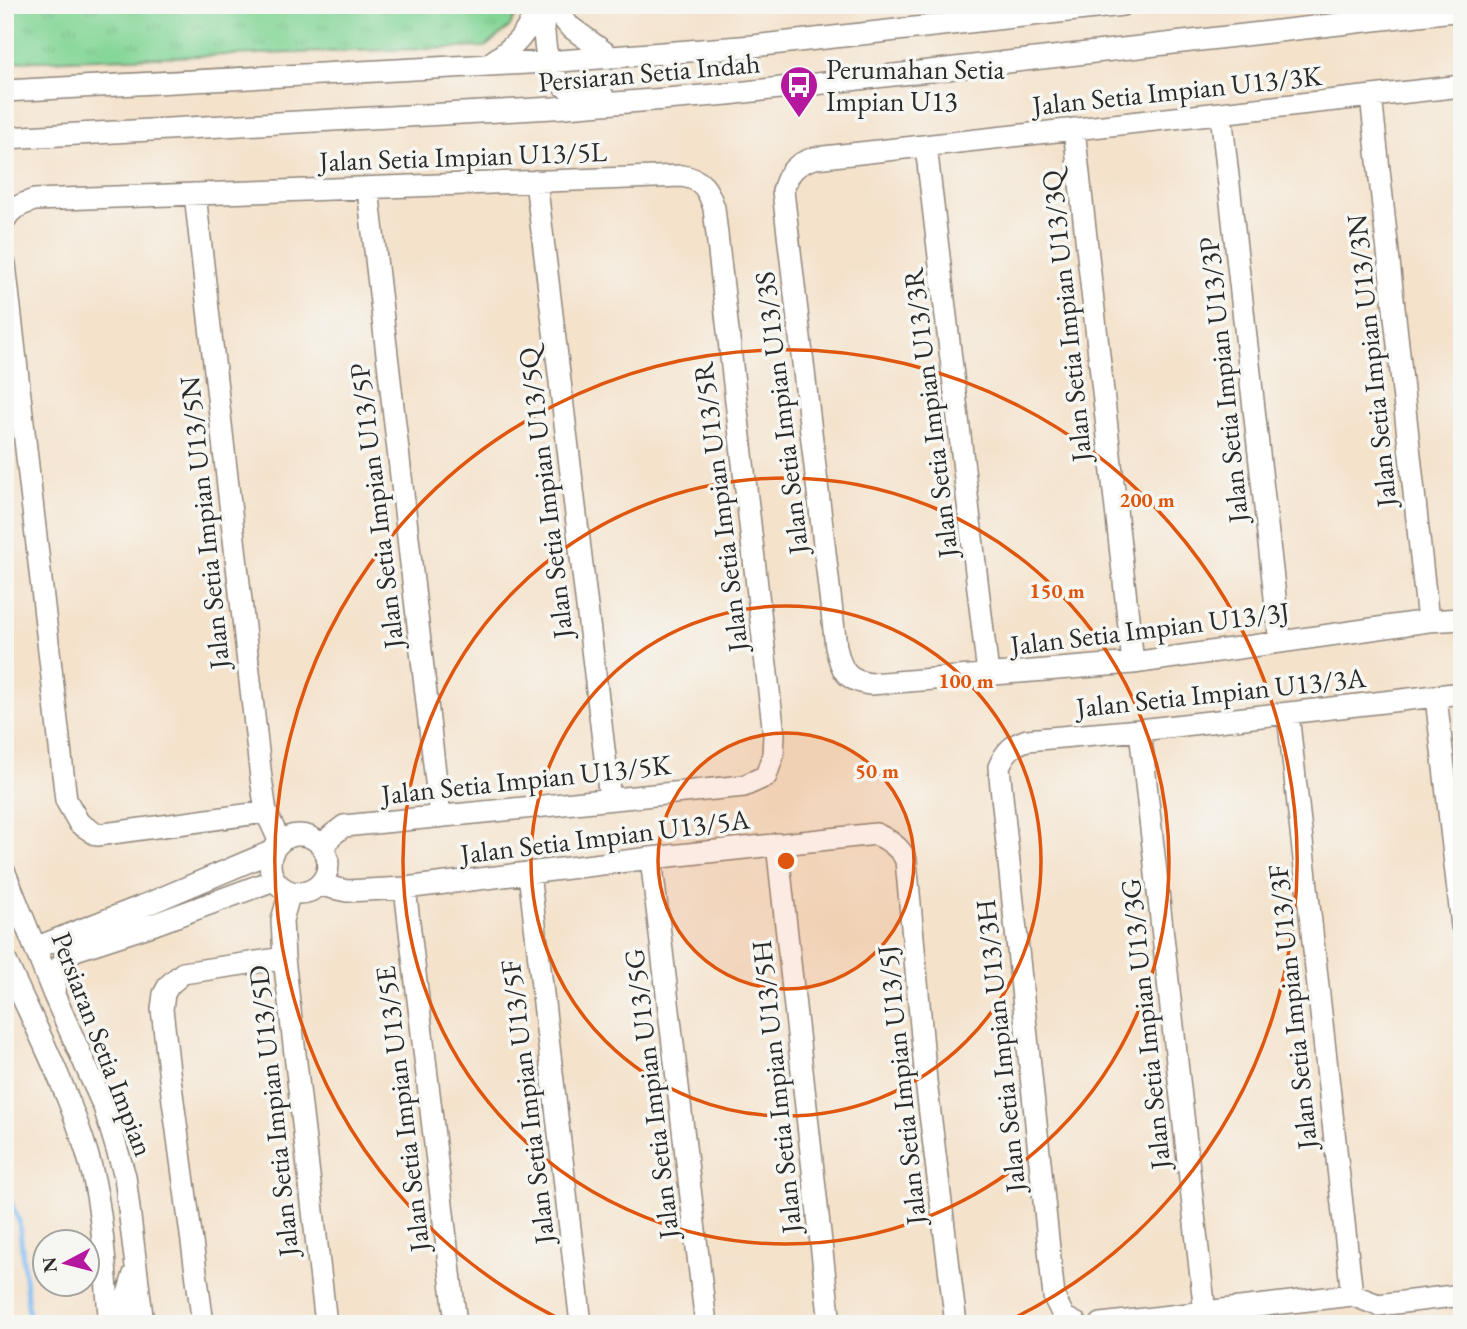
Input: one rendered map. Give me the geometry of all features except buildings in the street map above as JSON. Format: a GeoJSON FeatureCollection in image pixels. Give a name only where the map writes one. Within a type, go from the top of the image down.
{"type":"FeatureCollection","features":[{"type":"Feature","properties":{"kind":"street"},"geometry":{"type":"LineString","coordinates":[[540,5],[547,62],[564,88],[584,95],[698,84],[728,94]]}},
{"type":"Feature","properties":{"kind":"street"},"geometry":{"type":"LineString","coordinates":[[487,65],[508,52],[524,35],[540,5]]}},
{"type":"Feature","properties":{"kind":"street"},"geometry":{"type":"LineString","coordinates":[[552,5],[569,26],[611,57]]}},
{"type":"Feature","properties":{"kind":"street","name":"Persiaran Setia Indah"},"geometry":{"type":"LineString","coordinates":[[5,91],[547,62],[754,46],[1122,5]]}},
{"type":"Feature","properties":{"kind":"street","name":"Persiaran Setia Indah"},"geometry":{"type":"LineString","coordinates":[[5,138],[553,108],[728,94],[1462,10]]}},
{"type":"Feature","properties":{"kind":"street","name":"Jalan Setia Impian U13/3K"},"geometry":{"type":"LineString","coordinates":[[815,158],[1462,86]]}},
{"type":"Feature","properties":{"kind":"street","name":"Jalan Setia Impian U13/3N"},"geometry":{"type":"LineString","coordinates":[[1370,96],[1428,621]]}},
{"type":"Feature","properties":{"kind":"street","name":"Jalan Setia Impian U13/3P"},"geometry":{"type":"LineString","coordinates":[[1222,113],[1280,642]]}},
{"type":"Feature","properties":{"kind":"street","name":"Jalan Setia Impian U13/3Q"},"geometry":{"type":"LineString","coordinates":[[1074,129],[1133,663]]}},
{"type":"Feature","properties":{"kind":"street","name":"Jalan Setia Impian U13/3R"},"geometry":{"type":"LineString","coordinates":[[926,146],[988,674]]}},
{"type":"Feature","properties":{"kind":"street","name":"Jalan Setia Impian U13/3S"},"geometry":{"type":"LineString","coordinates":[[815,158],[795,166],[787,176],[783,191],[836,647],[839,664],[847,675]]}},
{"type":"Feature","properties":{"kind":"street","name":"Jalan Setia Impian U13/5L"},"geometry":{"type":"LineString","coordinates":[[5,220],[19,205],[34,200],[692,177],[707,187],[714,208]]}},
{"type":"Feature","properties":{"kind":"street","name":"Jalan Setia Impian U13/5Q"},"geometry":{"type":"LineString","coordinates":[[536,181],[610,799]]}},
{"type":"Feature","properties":{"kind":"street","name":"Jalan Setia Impian U13/5P"},"geometry":{"type":"LineString","coordinates":[[368,189],[440,816]]}},
{"type":"Feature","properties":{"kind":"street","name":"Jalan Setia Impian U13/5N"},"geometry":{"type":"LineString","coordinates":[[195,194],[266,813],[276,846]]}},
{"type":"Feature","properties":{"kind":"street","name":"Jalan Setia Impian U13/5R"},"geometry":{"type":"LineString","coordinates":[[714,208],[774,735],[773,755],[766,776],[744,786]]}},
{"type":"Feature","properties":{"kind":"street"},"geometry":{"type":"LineString","coordinates":[[5,264],[66,800],[79,823],[97,835],[266,813]]}},
{"type":"Feature","properties":{"kind":"street","name":"Jalan Setia Impian U13/3J"},"geometry":{"type":"LineString","coordinates":[[847,675],[857,682],[871,684],[1133,663],[1428,621],[1462,619]]}},
{"type":"Feature","properties":{"kind":"street","name":"Jalan Setia Impian U13/3A"},"geometry":{"type":"LineString","coordinates":[[999,767],[1008,750],[1027,740],[1140,730],[1462,693]]}},
{"type":"Feature","properties":{"kind":"street"},"geometry":{"type":"LineString","coordinates":[[1436,697],[1462,926]]}},
{"type":"Feature","properties":{"kind":"street","name":"Jalan Setia Impian U13/3F"},"geometry":{"type":"LineString","coordinates":[[1288,713],[1352,1295]]}},
{"type":"Feature","properties":{"kind":"street","name":"Jalan Setia Impian U13/3G"},"geometry":{"type":"LineString","coordinates":[[1140,730],[1205,1313]]}},
{"type":"Feature","properties":{"kind":"street","name":"Jalan Setia Impian U13/3H"},"geometry":{"type":"LineString","coordinates":[[999,767],[1054,1297],[1070,1320]]}},
{"type":"Feature","properties":{"kind":"street","name":"Jalan Setia Impian U13/5K"},"geometry":{"type":"LineString","coordinates":[[324,848],[331,836],[344,826],[744,786]]}},
{"type":"Feature","properties":{"kind":"street","name":"Jalan Setia Impian U13/5A"},"geometry":{"type":"LineString","coordinates":[[320,885],[347,891],[405,888],[876,834],[895,845]]}},
{"type":"Feature","properties":{"kind":"street"},"geometry":{"type":"LineString","coordinates":[[19,908],[34,930],[41,934],[74,931],[145,916],[282,886],[306,893],[320,885],[328,867],[328,857],[324,848],[308,836],[298,835],[276,846],[145,916],[75,950],[64,958],[58,969],[54,995]]}},
{"type":"Feature","properties":{"kind":"street","name":"Jalan Setia Impian U13/5H"},"geometry":{"type":"LineString","coordinates":[[777,844],[830,1324]]}},
{"type":"Feature","properties":{"kind":"street","name":"Jalan Setia Impian U13/5J"},"geometry":{"type":"LineString","coordinates":[[895,845],[906,860],[926,1081],[956,1324]]}},
{"type":"Feature","properties":{"kind":"street"},"geometry":{"type":"LineString","coordinates":[[276,846],[270,860],[282,886]]}},
{"type":"Feature","properties":{"kind":"street","name":"Jalan Setia Impian U13/5G"},"geometry":{"type":"LineString","coordinates":[[651,858],[706,1324]]}},
{"type":"Feature","properties":{"kind":"street","name":"Persiaran Setia Impian"},"geometry":{"type":"LineString","coordinates":[[5,873],[54,995],[104,1107],[125,1176],[144,1324]]}},
{"type":"Feature","properties":{"kind":"street","name":"Jalan Setia Impian U13/5F"},"geometry":{"type":"LineString","coordinates":[[529,873],[581,1324]]}},
{"type":"Feature","properties":{"kind":"street","name":"Jalan Setia Impian U13/5D"},"geometry":{"type":"LineString","coordinates":[[282,886],[284,958],[326,1324]]}},
{"type":"Feature","properties":{"kind":"street","name":"Jalan Setia Impian U13/5E"},"geometry":{"type":"LineString","coordinates":[[405,888],[456,1324]]}},
{"type":"Feature","properties":{"kind":"street"},"geometry":{"type":"LineString","coordinates":[[71,1110],[25,976],[26,962],[35,948],[74,931]]}},
{"type":"Feature","properties":{"kind":"street"},"geometry":{"type":"LineString","coordinates":[[202,1324],[169,1071],[162,1009],[164,994],[169,985],[183,973],[284,958]]}},
{"type":"Feature","properties":{"kind":"street","name":"Persiaran Setia Impian"},"geometry":{"type":"LineString","coordinates":[[5,959],[88,1154],[97,1197],[110,1324]]}},
{"type":"Feature","properties":{"kind":"street"},"geometry":{"type":"LineString","coordinates":[[127,1324],[125,1304],[137,1262]]}},
{"type":"Feature","properties":{"kind":"street"},"geometry":{"type":"LineString","coordinates":[[1101,1324],[1352,1295],[1378,1305],[1462,1295]]}},
{"type":"Feature","properties":{"kind":"green space"},"geometry":{"type":"Polygon","coordinates":[[[5,5],[521,7],[509,27],[485,47],[5,62],[5,5]]]}},
{"type":"Feature","properties":{"kind":"waterway"},"geometry":{"type":"LineString","coordinates":[[5,1189],[19,1221],[30,1324]]}},
{"type":"Feature","properties":{"kind":"place","name":"Perumahan Setia Impian U13"},"geometry":{"type":"Point","coordinates":[799,119]}}]}
